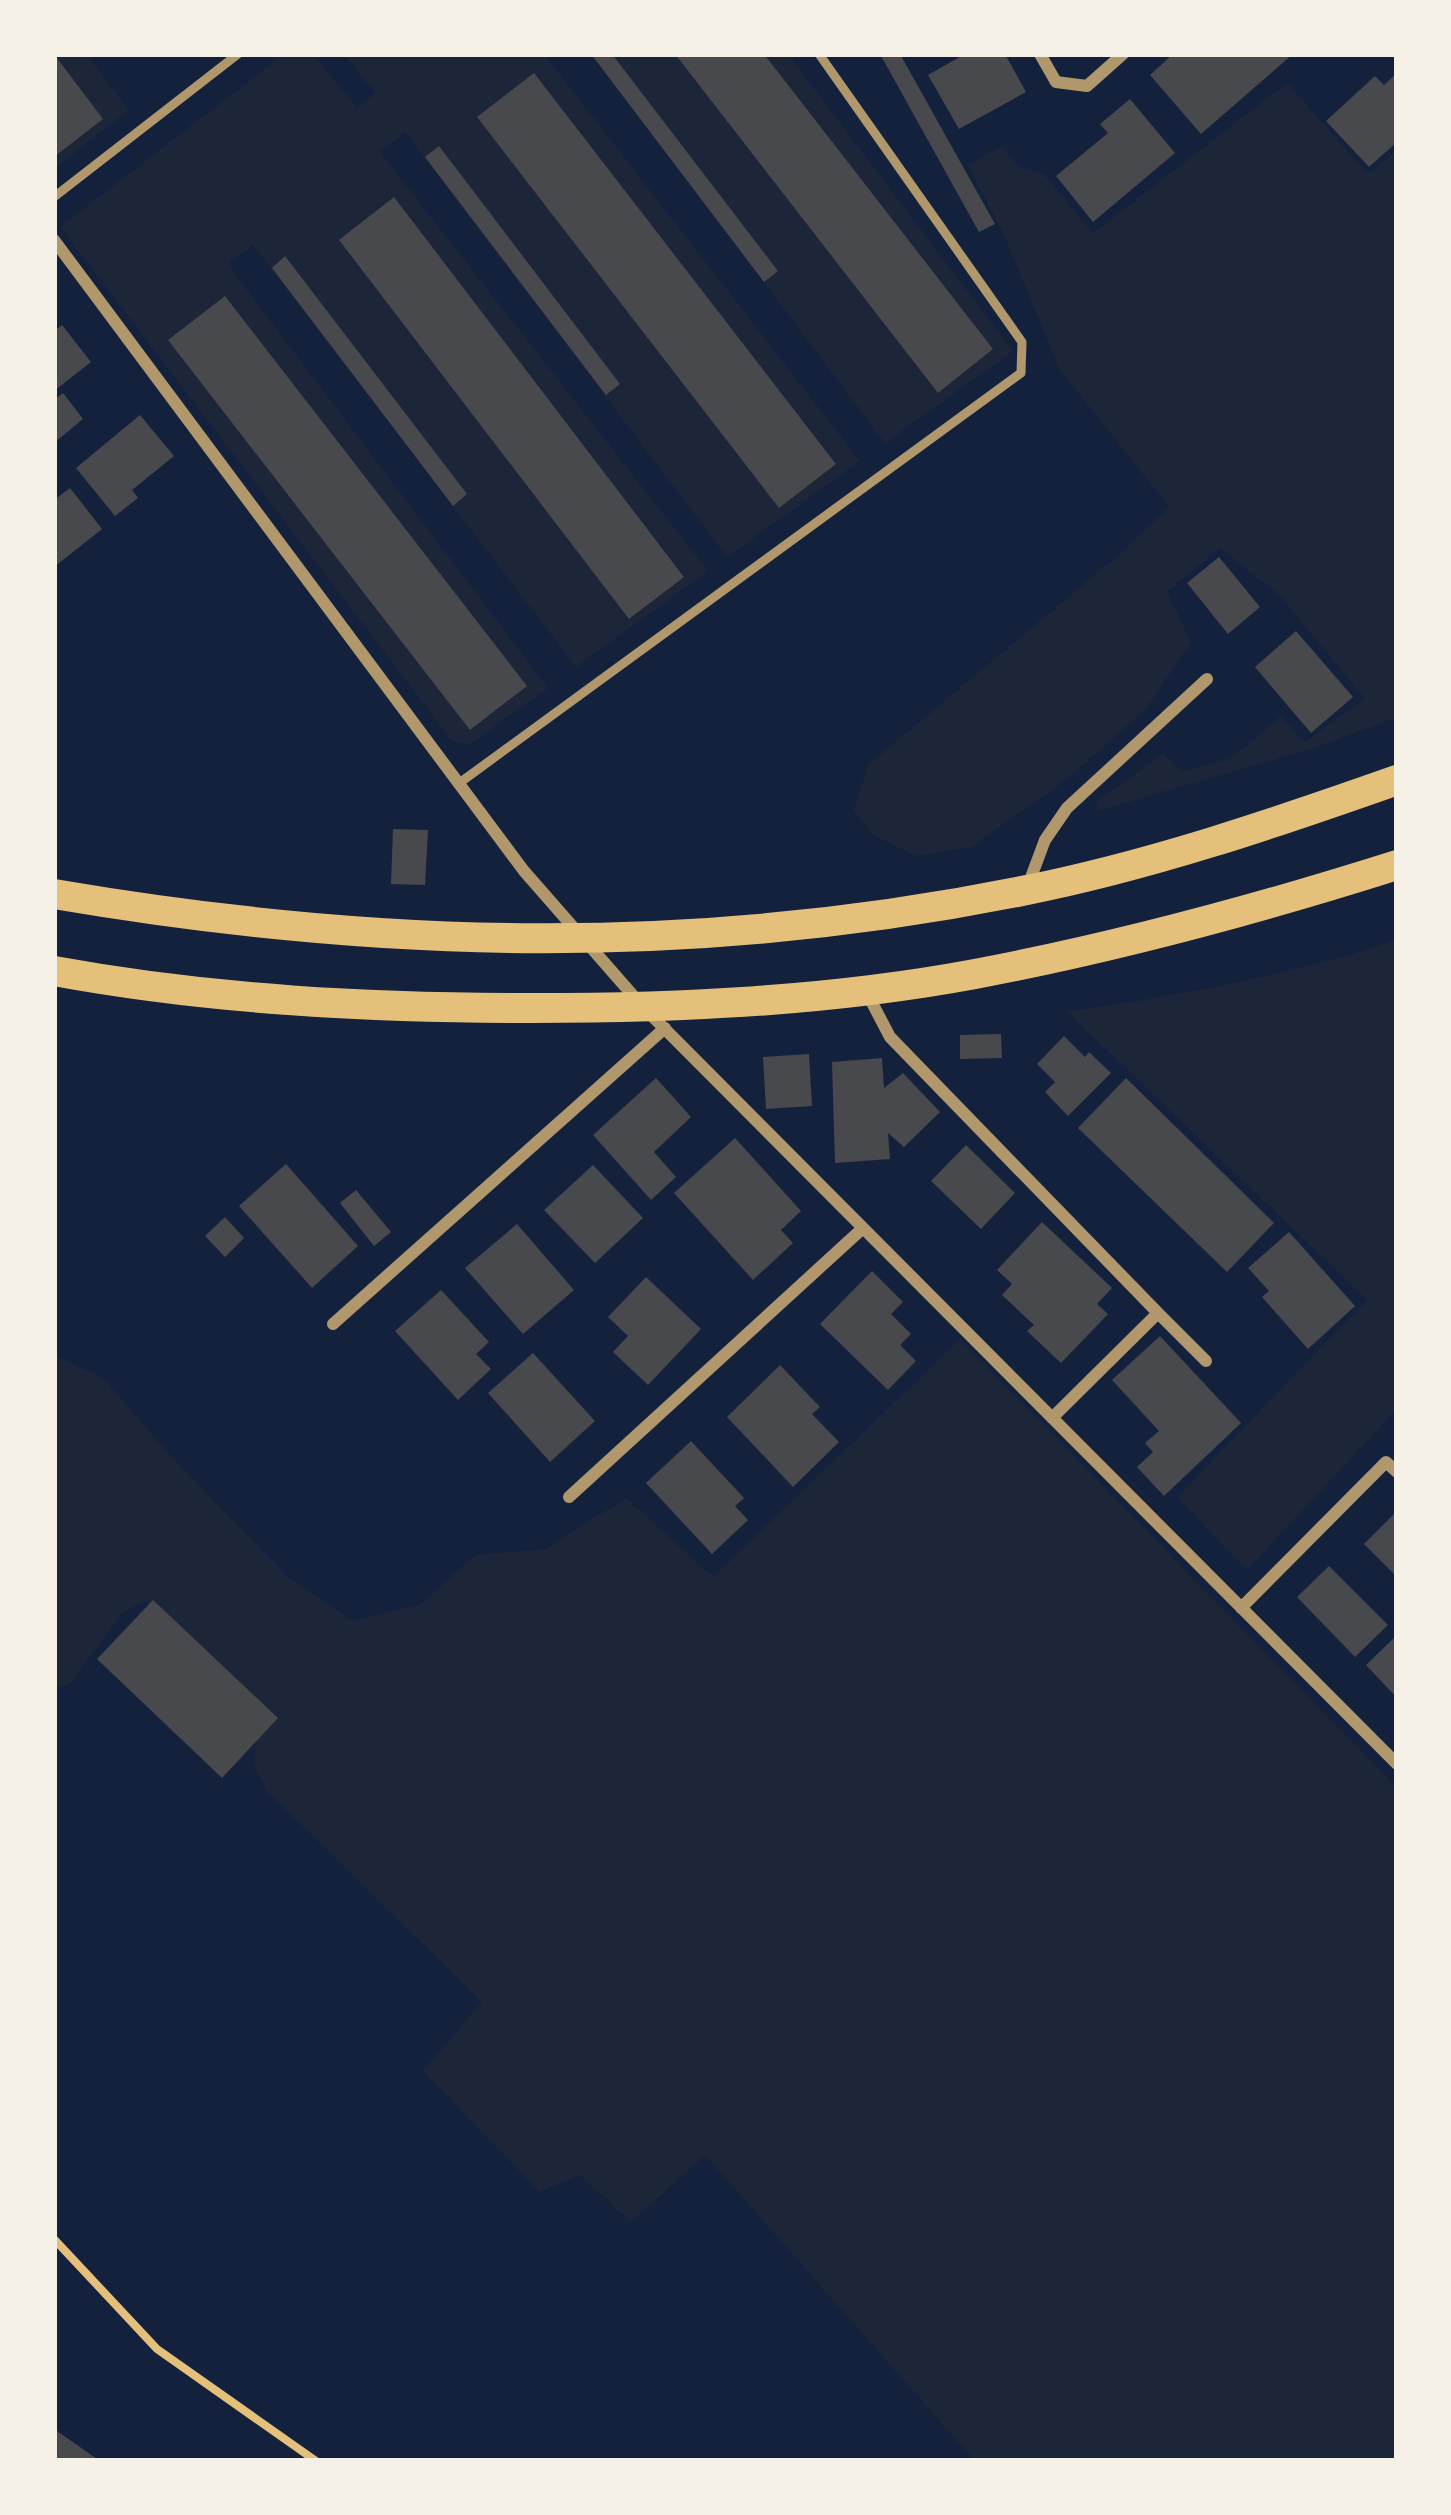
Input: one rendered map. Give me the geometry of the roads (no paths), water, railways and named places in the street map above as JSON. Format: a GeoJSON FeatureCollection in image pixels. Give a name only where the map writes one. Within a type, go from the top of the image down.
{"type":"FeatureCollection","features":[{"type":"Feature","properties":{"kind":"main road"},"geometry":{"type":"LineString","coordinates":[[54,893],[186,916],[315,931],[456,939],[584,939],[758,928],[912,911],[1027,890],[1171,852],[1397,781]]}},
{"type":"Feature","properties":{"kind":"main road"},"geometry":{"type":"LineString","coordinates":[[54,970],[148,988],[278,1000],[655,1018],[972,975],[1267,907],[1397,866]]}},
{"type":"Feature","properties":{"kind":"street"},"geometry":{"type":"LineString","coordinates":[[1040,54],[1056,82],[1087,86],[1123,54]]}},
{"type":"Feature","properties":{"kind":"street"},"geometry":{"type":"LineString","coordinates":[[54,239],[524,871],[655,1018],[1397,1764]]}},
{"type":"Feature","properties":{"kind":"street"},"geometry":{"type":"LineString","coordinates":[[1027,890],[1046,840],[1066,808],[1207,679]]}},
{"type":"Feature","properties":{"kind":"street"},"geometry":{"type":"LineString","coordinates":[[865,989],[890,1037],[1206,1361]]}},
{"type":"Feature","properties":{"kind":"street"},"geometry":{"type":"LineString","coordinates":[[333,1324],[655,1018]]}},
{"type":"Feature","properties":{"kind":"street"},"geometry":{"type":"LineString","coordinates":[[569,1497],[863,1228]]}},
{"type":"Feature","properties":{"kind":"street"},"geometry":{"type":"LineString","coordinates":[[1052,1418],[1158,1312]]}},
{"type":"Feature","properties":{"kind":"street"},"geometry":{"type":"LineString","coordinates":[[1241,1608],[1386,1462],[1397,1472]]}},
{"type":"Feature","properties":{"kind":"lane"},"geometry":{"type":"LineString","coordinates":[[54,197],[238,54]]}},
{"type":"Feature","properties":{"kind":"lane"},"geometry":{"type":"LineString","coordinates":[[458,784],[1021,373],[1022,342],[819,54]]}}]}
